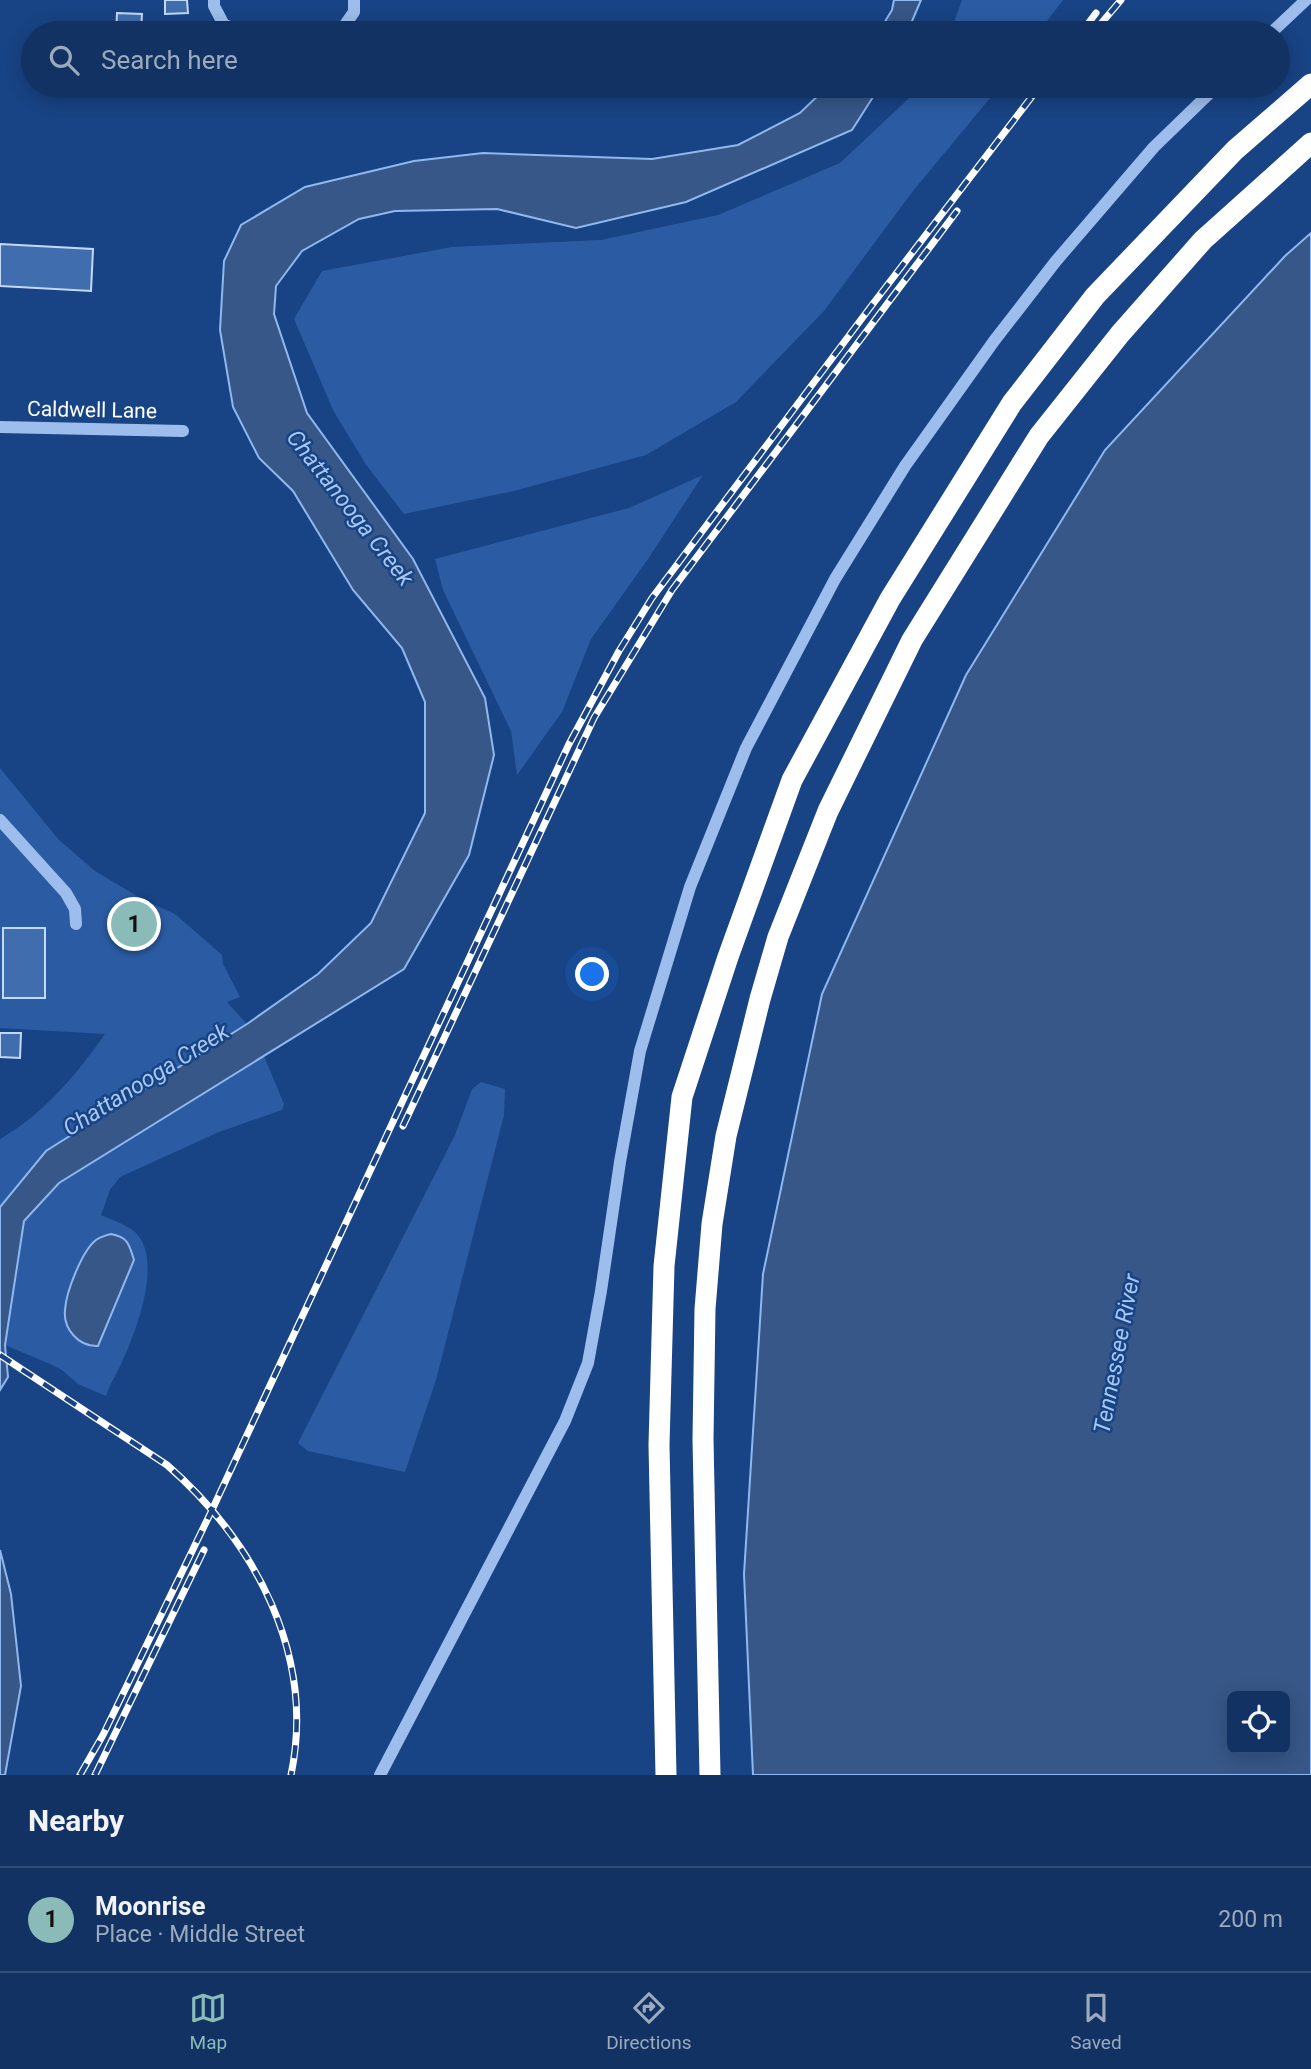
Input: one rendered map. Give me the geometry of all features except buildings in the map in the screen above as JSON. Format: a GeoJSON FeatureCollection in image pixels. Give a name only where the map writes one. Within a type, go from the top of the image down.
{"type":"FeatureCollection","features":[{"type":"Feature","properties":{"kind":"highway"},"geometry":{"type":"LineString","coordinates":[[666,1775],[659,1445],[664,1266],[682,1097],[727,957],[792,780],[890,599],[1013,403],[1095,296],[1235,150],[1311,84]]}},
{"type":"Feature","properties":{"kind":"highway"},"geometry":{"type":"LineString","coordinates":[[709,1775],[703,1439],[705,1309],[712,1224],[726,1136],[778,937],[828,811],[912,640],[1038,436],[1120,334],[1203,240],[1311,143]]}},
{"type":"Feature","properties":{"kind":"street"},"geometry":{"type":"LineString","coordinates":[[214,0],[221,21]]}},
{"type":"Feature","properties":{"kind":"street"},"geometry":{"type":"LineString","coordinates":[[348,21],[354,12],[354,0]]}},
{"type":"Feature","properties":{"kind":"street"},"geometry":{"type":"LineString","coordinates":[[1284,21],[1306,0]]}},
{"type":"Feature","properties":{"kind":"street"},"geometry":{"type":"LineString","coordinates":[[380,1775],[565,1421],[588,1363],[640,1051],[690,887],[746,748],[835,579],[921,443],[994,341],[1056,261],[1154,147],[1205,98]]}},
{"type":"Feature","properties":{"kind":"street","name":"Caldwell Lane"},"geometry":{"type":"LineString","coordinates":[[0,427],[183,431]]}},
{"type":"Feature","properties":{"kind":"street"},"geometry":{"type":"LineString","coordinates":[[0,820],[66,893],[75,909],[76,924]]}},
{"type":"Feature","properties":{"kind":"shaded area"},"geometry":{"type":"Polygon","coordinates":[[[962,0],[1063,0],[1047,21],[954,21],[962,0]]]}},
{"type":"Feature","properties":{"kind":"shaded area"},"geometry":{"type":"Polygon","coordinates":[[[909,98],[990,98],[913,191],[824,311],[736,402],[646,455],[514,491],[404,514],[367,466],[334,412],[294,319],[322,271],[452,247],[601,240],[718,215],[840,163],[909,98]]]}},
{"type":"Feature","properties":{"kind":"shaded area"},"geometry":{"type":"Polygon","coordinates":[[[703,475],[591,639],[562,712],[517,775],[511,731],[443,590],[435,559],[629,508],[703,475]]]}},
{"type":"Feature","properties":{"kind":"shaded area"},"geometry":{"type":"Polygon","coordinates":[[[0,768],[59,840],[95,871],[142,899],[175,914],[222,955],[223,964],[240,997],[227,1002],[247,1024],[46,1151],[0,1207],[0,1139],[45,1106],[83,1064],[105,1034],[0,1028],[0,768]]]}},
{"type":"Feature","properties":{"kind":"shaded area"},"geometry":{"type":"Polygon","coordinates":[[[264,1056],[284,1104],[282,1110],[219,1132],[120,1177],[110,1190],[101,1215],[135,1232],[143,1244],[147,1259],[147,1277],[145,1296],[134,1333],[106,1396],[78,1384],[62,1370],[5,1345],[24,1221],[59,1183],[264,1056]],[[77,1271],[68,1297],[66,1316],[71,1332],[78,1340],[77,1271]]]}},
{"type":"Feature","properties":{"kind":"shaded area"},"geometry":{"type":"Polygon","coordinates":[[[481,1082],[505,1089],[504,1115],[436,1380],[405,1472],[308,1451],[298,1443],[455,1135],[472,1089],[481,1082]]]}},
{"type":"Feature","properties":{"kind":"water"},"geometry":{"type":"Polygon","coordinates":[[[894,0],[921,0],[912,21],[885,21],[894,0]]]}},
{"type":"Feature","properties":{"kind":"water","name":"Chattanooga Creek"},"geometry":{"type":"Polygon","coordinates":[[[816,98],[872,98],[852,130],[686,202],[576,228],[497,209],[395,211],[359,219],[302,251],[276,286],[274,314],[307,413],[413,559],[485,698],[494,755],[469,855],[404,969],[59,1183],[24,1221],[5,1345],[8,1377],[0,1390],[0,1207],[46,1151],[247,1024],[318,974],[371,923],[425,813],[425,702],[402,648],[353,590],[293,491],[259,458],[233,407],[220,330],[224,261],[241,225],[305,187],[414,161],[483,153],[652,159],[738,145],[800,113],[816,98]]]}},
{"type":"Feature","properties":{"kind":"water","name":"Tennessee River"},"geometry":{"type":"Polygon","coordinates":[[[1311,233],[1311,1775],[753,1775],[744,1574],[763,1274],[822,994],[966,675],[1105,450],[1285,256],[1311,233]]]}},
{"type":"Feature","properties":{"kind":"water"},"geometry":{"type":"Polygon","coordinates":[[[111,1234],[127,1242],[134,1260],[98,1346],[91,1346],[79,1340],[70,1330],[65,1317],[66,1302],[85,1253],[96,1240],[111,1234]]]}},
{"type":"Feature","properties":{"kind":"water"},"geometry":{"type":"Polygon","coordinates":[[[0,1550],[11,1594],[21,1686],[5,1775],[0,1775],[0,1550]]]}},
{"type":"Feature","properties":{"kind":"railway"},"geometry":{"type":"LineString","coordinates":[[1103,21],[1121,0]]}},
{"type":"Feature","properties":{"kind":"railway"},"geometry":{"type":"LineString","coordinates":[[1090,21],[1096,13]]}},
{"type":"Feature","properties":{"kind":"railway"},"geometry":{"type":"LineString","coordinates":[[80,1775],[103,1735],[212,1510],[569,744],[619,651],[652,598],[1031,98]]}},
{"type":"Feature","properties":{"kind":"railway"},"geometry":{"type":"LineString","coordinates":[[403,1126],[594,718],[672,590],[957,211]]}},
{"type":"Feature","properties":{"kind":"railway"},"geometry":{"type":"LineString","coordinates":[[0,1355],[167,1465],[199,1496],[227,1529],[251,1565],[271,1604],[286,1644],[295,1687],[296,1730],[291,1775]]}},
{"type":"Feature","properties":{"kind":"railway"},"geometry":{"type":"LineString","coordinates":[[95,1775],[204,1550]]}},
{"type":"Feature","properties":{"kind":"place","name":"Moonrise"},"geometry":{"type":"Point","coordinates":[134,924]}}]}
